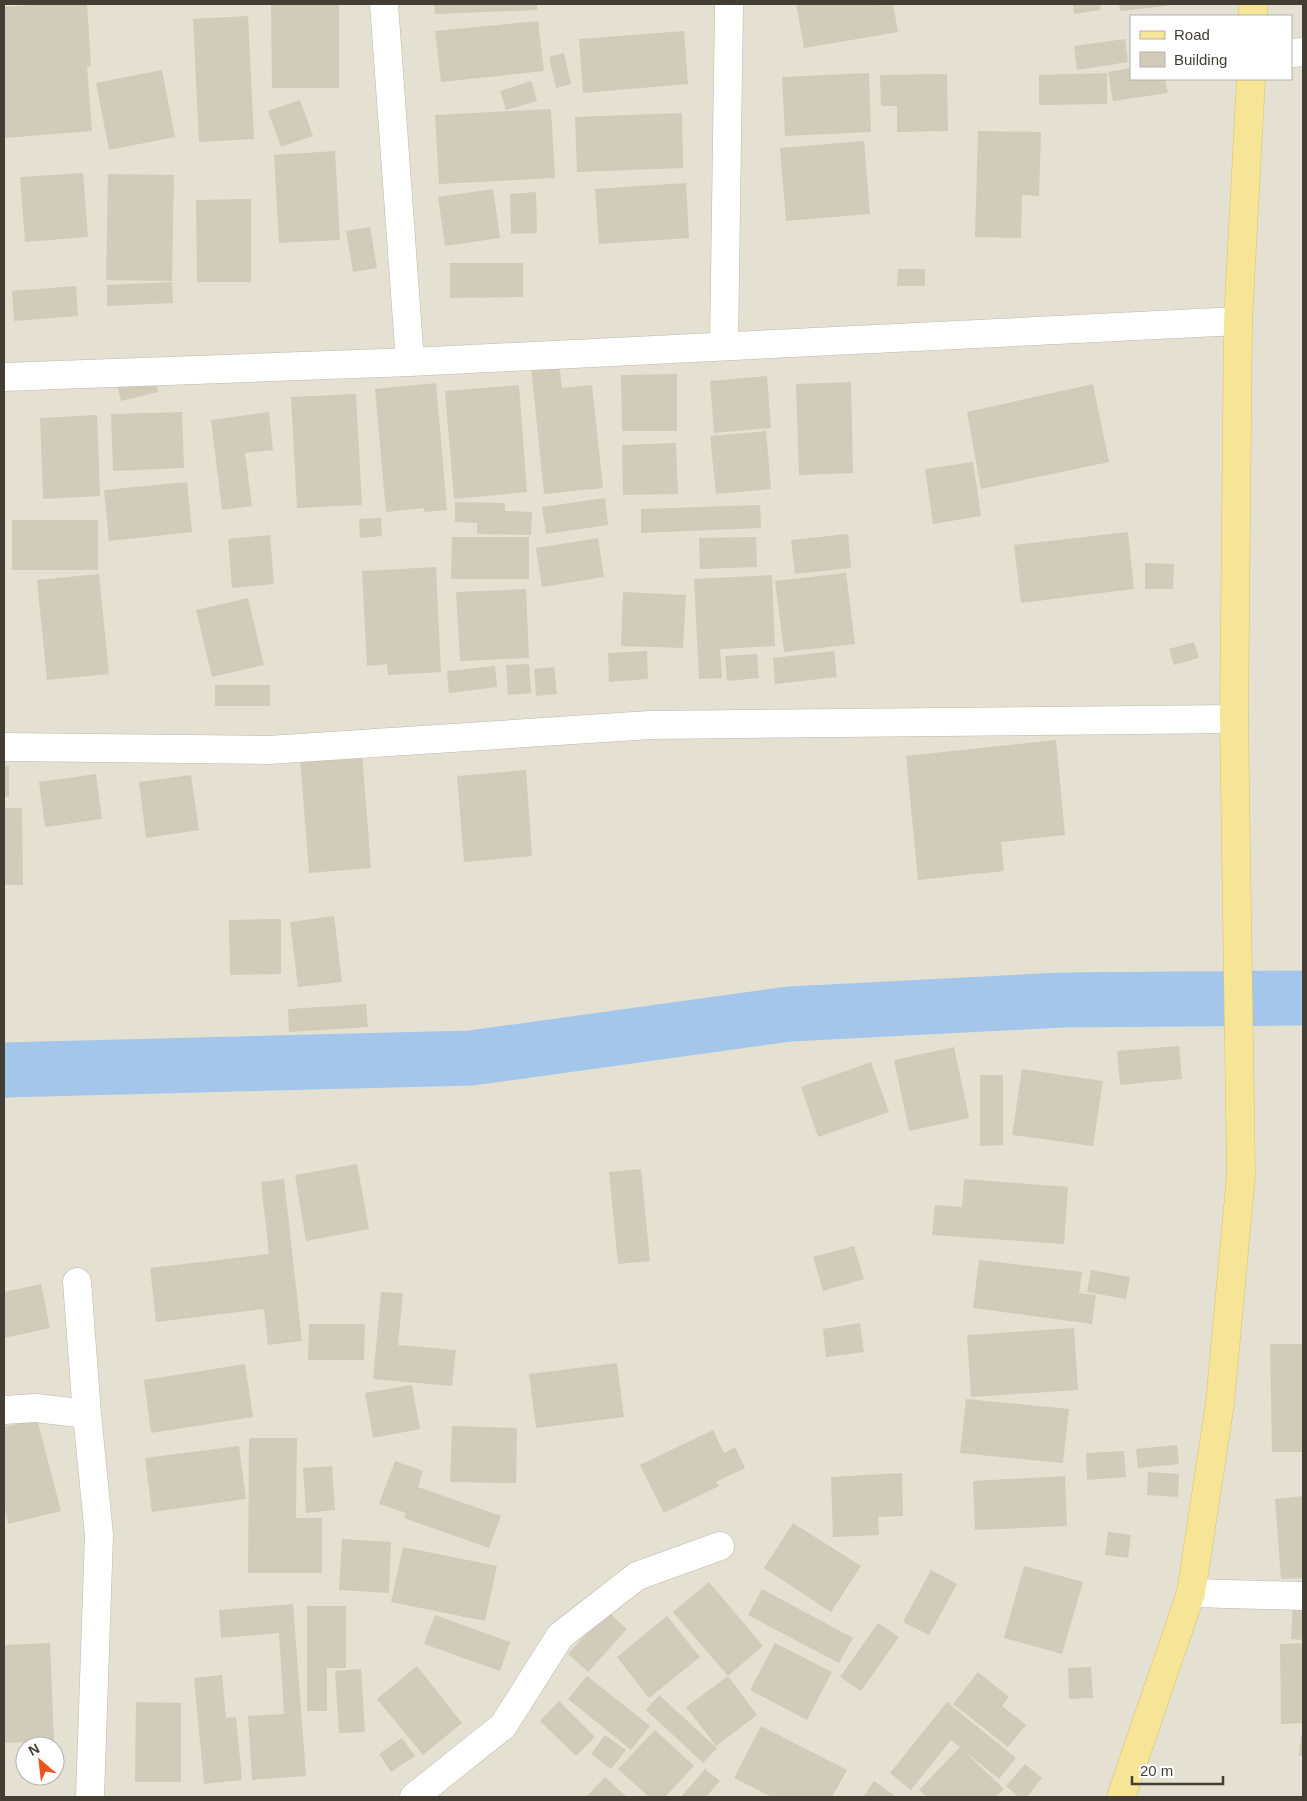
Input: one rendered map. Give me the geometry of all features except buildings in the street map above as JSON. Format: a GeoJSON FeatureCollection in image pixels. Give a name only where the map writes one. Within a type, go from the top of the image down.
{"type":"FeatureCollection","features":[{"type":"Feature","properties":{"kind":"main road"},"geometry":{"type":"LineString","coordinates":[[1121,1797],[1191,1593],[1220,1403],[1241,1175],[1234,719],[1238,321],[1251,80]]}},
{"type":"Feature","properties":{"kind":"street"},"geometry":{"type":"LineString","coordinates":[[384,4],[410,362]]}},
{"type":"Feature","properties":{"kind":"street"},"geometry":{"type":"LineString","coordinates":[[724,345],[729,4]]}},
{"type":"Feature","properties":{"kind":"street"},"geometry":{"type":"LineString","coordinates":[[4,377],[410,362],[1238,321]]}},
{"type":"Feature","properties":{"kind":"street"},"geometry":{"type":"LineString","coordinates":[[4,747],[268,750],[650,725],[1234,719]]}},
{"type":"Feature","properties":{"kind":"street"},"geometry":{"type":"LineString","coordinates":[[77,1282],[99,1535],[90,1797]]}},
{"type":"Feature","properties":{"kind":"street"},"geometry":{"type":"LineString","coordinates":[[4,1410],[36,1408],[87,1414]]}},
{"type":"Feature","properties":{"kind":"street"},"geometry":{"type":"LineString","coordinates":[[414,1797],[503,1726],[560,1636],[637,1576],[720,1546]]}},
{"type":"Feature","properties":{"kind":"street"},"geometry":{"type":"LineString","coordinates":[[1191,1593],[1303,1596]]}},
{"type":"Feature","properties":{"kind":"shaded area"},"geometry":{"type":"Polygon","coordinates":[[[4,4],[1303,4],[1303,1797],[4,1797],[4,4]]]}},
{"type":"Feature","properties":{"kind":"waterway"},"geometry":{"type":"LineString","coordinates":[[4,1070],[471,1058],[790,1014],[1062,1000],[1303,998]]}}]}
